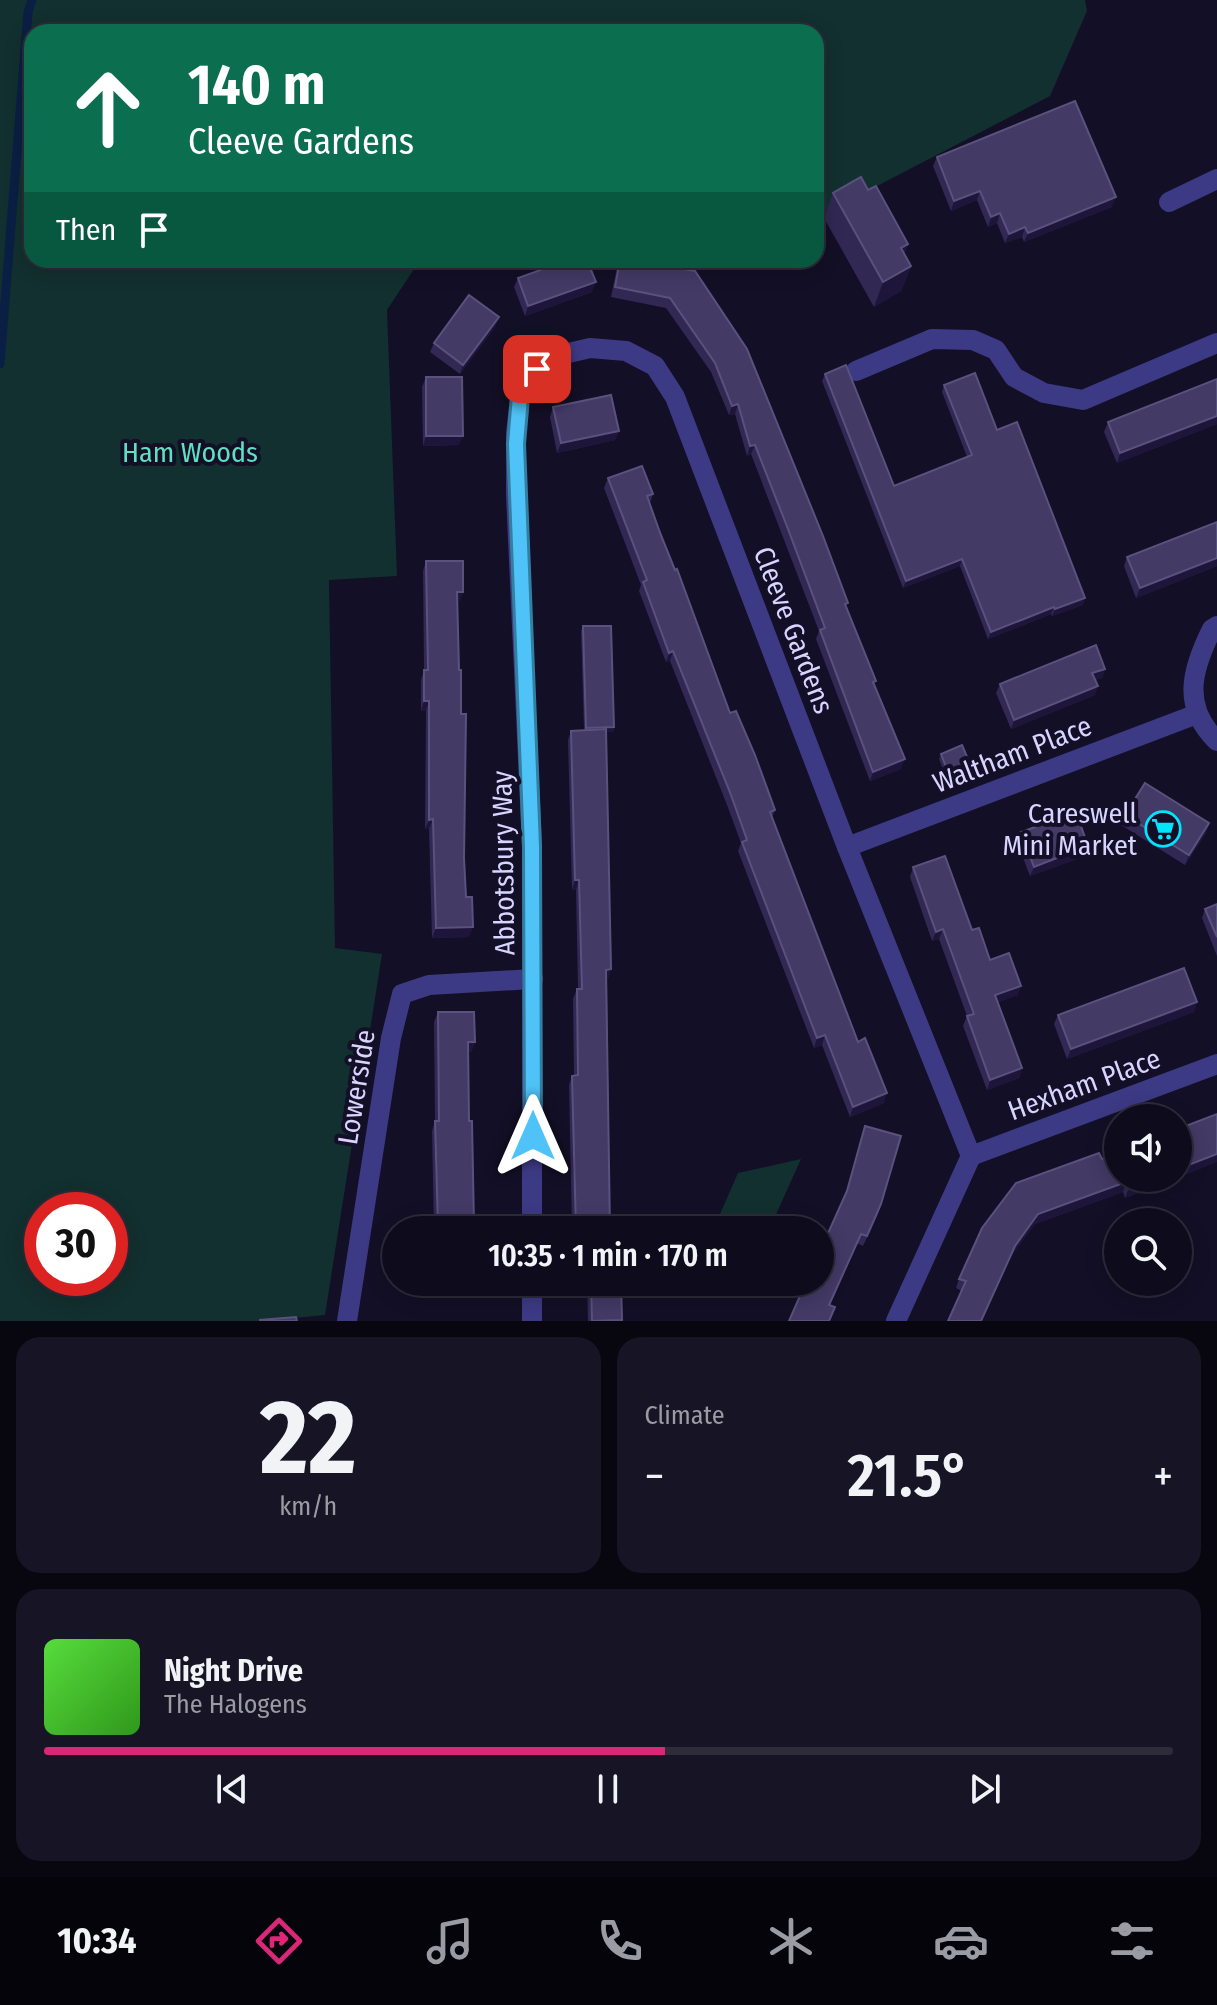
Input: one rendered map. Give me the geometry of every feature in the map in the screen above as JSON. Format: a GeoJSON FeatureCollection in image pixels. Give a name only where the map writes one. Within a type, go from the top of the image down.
{"type":"FeatureCollection","features":[{"type":"Feature","properties":{"kind":"street"},"geometry":{"type":"LineString","coordinates":[[1169,202],[1217,179]]}},
{"type":"Feature","properties":{"kind":"street"},"geometry":{"type":"LineString","coordinates":[[856,371],[932,339],[973,340],[996,350],[1014,377],[1044,393],[1083,400],[1217,343]]}},
{"type":"Feature","properties":{"kind":"street","name":"Cleeve Gardens"},"geometry":{"type":"LineString","coordinates":[[516,495],[516,433],[520,397],[537,369],[560,355],[590,348],[626,351],[655,366],[675,397],[847,847],[971,1156]]}},
{"type":"Feature","properties":{"kind":"street","name":"Abbotsbury Way"},"geometry":{"type":"LineString","coordinates":[[516,495],[532,847],[532,1216]]}},
{"type":"Feature","properties":{"kind":"street"},"geometry":{"type":"LineString","coordinates":[[1217,626],[1212,629],[1195,663],[1193,690],[1197,714],[1217,741]]}},
{"type":"Feature","properties":{"kind":"street","name":"Waltham Place"},"geometry":{"type":"LineString","coordinates":[[847,847],[1197,714]]}},
{"type":"Feature","properties":{"kind":"street","name":"Lowerside"},"geometry":{"type":"LineString","coordinates":[[347,1321],[391,1038],[402,994],[429,985],[533,979]]}},
{"type":"Feature","properties":{"kind":"street","name":"Hexham Place"},"geometry":{"type":"LineString","coordinates":[[971,1156],[1217,1064]]}},
{"type":"Feature","properties":{"kind":"street"},"geometry":{"type":"LineString","coordinates":[[896,1321],[971,1156]]}},
{"type":"Feature","properties":{"kind":"street"},"geometry":{"type":"LineString","coordinates":[[532,1296],[532,1321]]}},
{"type":"Feature","properties":{"kind":"green space","name":"Ham Woods"},"geometry":{"type":"Polygon","coordinates":[[[0,0],[1085,0],[1087,11],[1050,96],[831,210],[824,210],[824,24],[24,24],[24,268],[415,268],[387,310],[397,576],[329,580],[335,948],[382,954],[325,1315],[264,1321],[0,1321],[0,0]]]}},
{"type":"Feature","properties":{"kind":"green space"},"geometry":{"type":"Polygon","coordinates":[[[801,1159],[775,1216],[719,1216],[738,1173],[801,1159]]]}},
{"type":"Feature","properties":{"kind":"building"},"geometry":{"type":"Polygon","coordinates":[[[1075,101],[1116,197],[1028,233],[1025,227],[1009,234],[1000,213],[991,217],[980,191],[954,201],[937,157],[1075,101]]]}},
{"type":"Feature","properties":{"kind":"building"},"geometry":{"type":"Polygon","coordinates":[[[861,177],[868,190],[876,186],[908,244],[901,248],[911,266],[883,282],[833,193],[861,177]]]}},
{"type":"Feature","properties":{"kind":"building"},"geometry":{"type":"Polygon","coordinates":[[[546,268],[590,268],[596,282],[528,306],[518,278],[546,268]]]}},
{"type":"Feature","properties":{"kind":"building"},"geometry":{"type":"Polygon","coordinates":[[[619,268],[695,271],[747,349],[823,536],[848,603],[845,604],[876,681],[873,682],[905,759],[873,772],[820,630],[825,628],[788,529],[755,445],[750,446],[738,404],[732,406],[715,363],[670,298],[615,287],[619,268]]]}},
{"type":"Feature","properties":{"kind":"building"},"geometry":{"type":"Polygon","coordinates":[[[469,295],[499,317],[463,365],[434,343],[469,295]]]}},
{"type":"Feature","properties":{"kind":"building"},"geometry":{"type":"Polygon","coordinates":[[[846,365],[894,486],[972,455],[944,385],[975,373],[997,430],[1017,422],[1085,598],[991,632],[962,559],[906,581],[825,374],[846,365]]]}},
{"type":"Feature","properties":{"kind":"building"},"geometry":{"type":"Polygon","coordinates":[[[426,377],[462,377],[463,436],[426,436],[426,377]]]}},
{"type":"Feature","properties":{"kind":"building"},"geometry":{"type":"Polygon","coordinates":[[[1217,379],[1217,416],[1120,453],[1108,422],[1217,379]]]}},
{"type":"Feature","properties":{"kind":"building"},"geometry":{"type":"Polygon","coordinates":[[[611,395],[619,431],[561,443],[553,407],[611,395]]]}},
{"type":"Feature","properties":{"kind":"building"},"geometry":{"type":"Polygon","coordinates":[[[642,466],[653,494],[647,496],[660,533],[677,569],[730,713],[736,711],[755,755],[775,810],[770,812],[858,1042],[865,1038],[887,1093],[853,1107],[825,1035],[817,1038],[742,842],[747,840],[731,795],[673,651],[669,653],[643,582],[647,580],[608,478],[642,466]]]}},
{"type":"Feature","properties":{"kind":"building"},"geometry":{"type":"Polygon","coordinates":[[[1217,522],[1217,558],[1140,588],[1127,557],[1217,522]]]}},
{"type":"Feature","properties":{"kind":"building"},"geometry":{"type":"Polygon","coordinates":[[[426,561],[463,561],[463,592],[457,592],[461,714],[466,714],[464,858],[466,897],[472,897],[473,927],[436,928],[433,819],[429,820],[429,701],[424,701],[424,670],[428,670],[426,561]]]}},
{"type":"Feature","properties":{"kind":"building"},"geometry":{"type":"Polygon","coordinates":[[[583,626],[611,626],[614,727],[586,728],[583,626]]]}},
{"type":"Feature","properties":{"kind":"building"},"geometry":{"type":"Polygon","coordinates":[[[1096,645],[1105,669],[1092,673],[1098,686],[1014,720],[1000,684],[1096,645]]]}},
{"type":"Feature","properties":{"kind":"building"},"geometry":{"type":"Polygon","coordinates":[[[606,729],[611,969],[606,970],[610,1216],[576,1216],[572,1076],[578,1075],[577,989],[582,989],[571,731],[606,729]]]}},
{"type":"Feature","properties":{"kind":"building"},"geometry":{"type":"Polygon","coordinates":[[[962,745],[973,771],[951,780],[941,754],[962,745]]]}},
{"type":"Feature","properties":{"kind":"building","name":"Careswell Mini Market"},"geometry":{"type":"Polygon","coordinates":[[[1145,783],[1209,823],[1189,855],[1125,815],[1145,783]]]}},
{"type":"Feature","properties":{"kind":"building"},"geometry":{"type":"Polygon","coordinates":[[[1076,812],[1088,846],[1034,867],[1021,832],[1076,812]]]}},
{"type":"Feature","properties":{"kind":"building"},"geometry":{"type":"Polygon","coordinates":[[[945,856],[972,930],[979,928],[990,960],[1009,953],[1021,986],[995,995],[1022,1068],[990,1080],[967,1016],[974,1014],[943,929],[936,932],[913,867],[945,856]]]}},
{"type":"Feature","properties":{"kind":"building"},"geometry":{"type":"Polygon","coordinates":[[[1217,904],[1217,937],[1205,909],[1217,904]]]}},
{"type":"Feature","properties":{"kind":"building"},"geometry":{"type":"Polygon","coordinates":[[[1184,968],[1197,1002],[1071,1049],[1058,1015],[1184,968]]]}},
{"type":"Feature","properties":{"kind":"building"},"geometry":{"type":"Polygon","coordinates":[[[438,1012],[474,1012],[475,1042],[468,1042],[474,1216],[438,1216],[435,1121],[439,1121],[438,1012]]]}},
{"type":"Feature","properties":{"kind":"building"},"geometry":{"type":"Polygon","coordinates":[[[1217,1114],[1217,1154],[1192,1164],[1192,1124],[1217,1114]]]}},
{"type":"Feature","properties":{"kind":"building"},"geometry":{"type":"Polygon","coordinates":[[[865,1126],[901,1136],[881,1204],[867,1236],[861,1234],[834,1294],[834,1220],[847,1191],[865,1126]]]}},
{"type":"Feature","properties":{"kind":"building"},"geometry":{"type":"Polygon","coordinates":[[[1099,1153],[1104,1158],[1104,1190],[1038,1214],[1015,1246],[981,1321],[948,1321],[966,1281],[959,1279],[982,1228],[1016,1183],[1099,1153]]]}},
{"type":"Feature","properties":{"kind":"building"},"geometry":{"type":"Polygon","coordinates":[[[591,1296],[621,1296],[622,1320],[592,1321],[591,1296]]]}},
{"type":"Feature","properties":{"kind":"building"},"geometry":{"type":"Polygon","coordinates":[[[800,1296],[833,1296],[829,1305],[835,1307],[829,1321],[789,1321],[800,1296]]]}},
{"type":"Feature","properties":{"kind":"building"},"geometry":{"type":"Polygon","coordinates":[[[296,1317],[297,1321],[260,1321],[260,1320],[296,1317]]]}},
{"type":"Feature","properties":{"kind":"waterway"},"geometry":{"type":"LineString","coordinates":[[27,24],[32,0]]}},
{"type":"Feature","properties":{"kind":"waterway"},"geometry":{"type":"LineString","coordinates":[[0,364],[24,62]]}},
{"type":"Feature","properties":{"kind":"place","name":"Careswell Mini Market"},"geometry":{"type":"Point","coordinates":[1163,829]}},
{"type":"Feature","properties":{"kind":"route"},"geometry":{"type":"LineString","coordinates":[[533,1136],[532,847],[516,433],[520,397],[537,369]]}}]}
